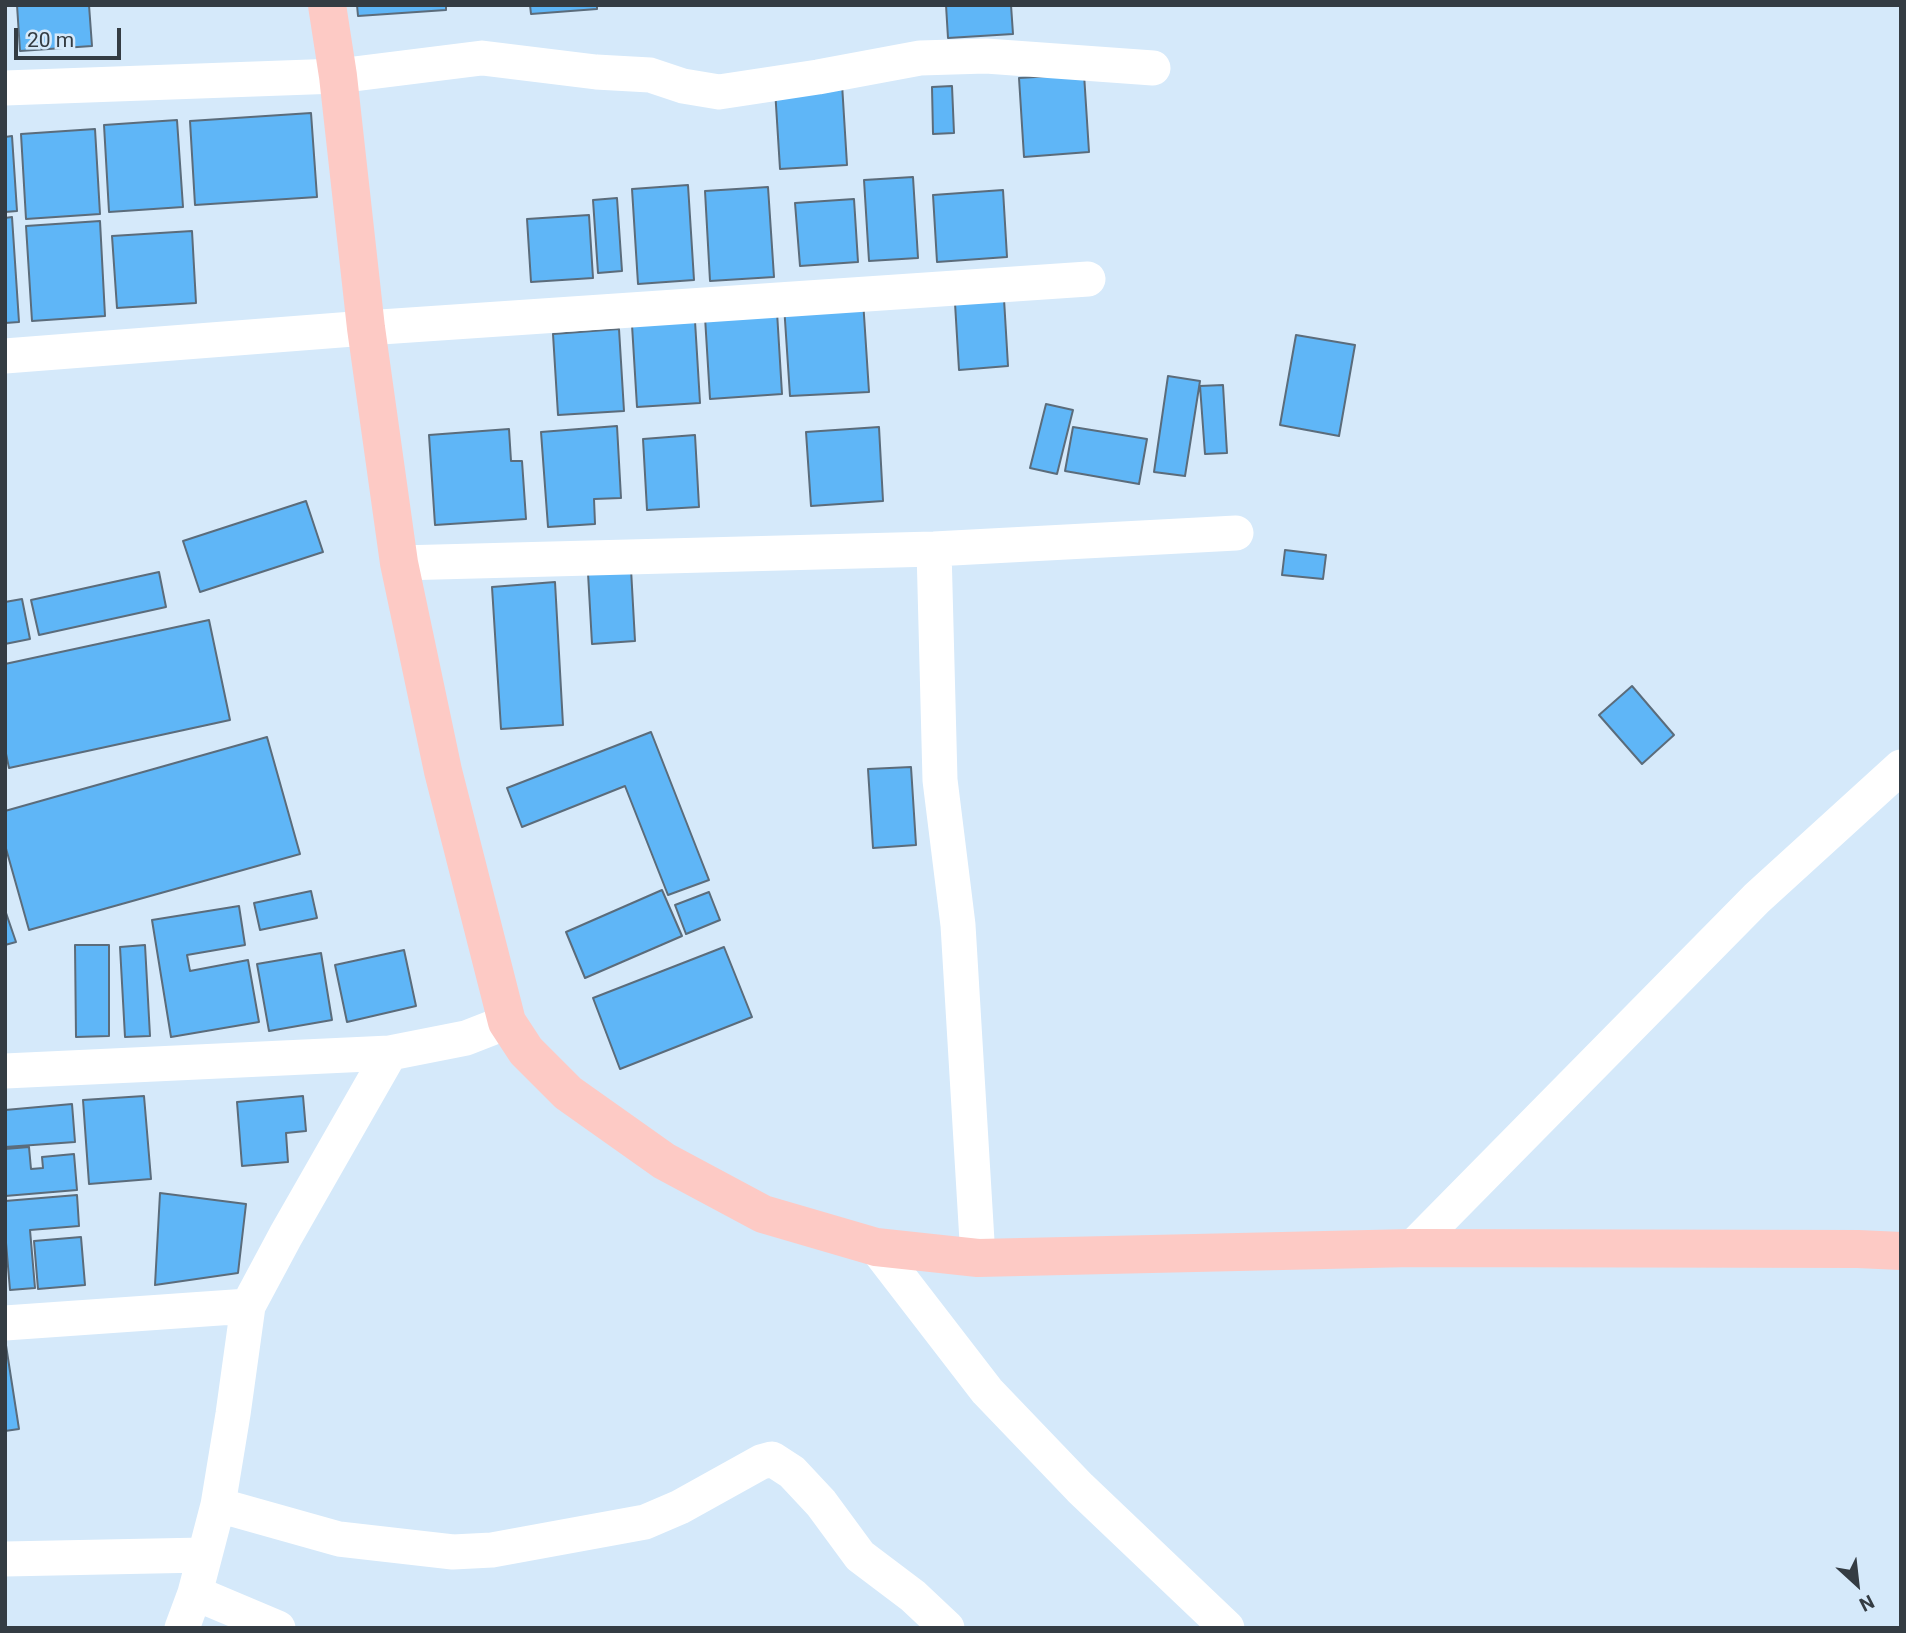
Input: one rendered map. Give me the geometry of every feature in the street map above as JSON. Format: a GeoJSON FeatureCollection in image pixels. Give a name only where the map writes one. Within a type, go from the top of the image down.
{"type":"FeatureCollection","features":[{"type":"Feature","properties":{"kind":"main road"},"geometry":{"type":"LineString","coordinates":[[327,5],[338,76],[366,328],[399,563],[443,771],[508,1022],[526,1051],[568,1093],[664,1161],[763,1214],[876,1247],[978,1258],[1412,1248],[1901,1251]]}},
{"type":"Feature","properties":{"kind":"street"},"geometry":{"type":"LineString","coordinates":[[5,88],[338,76],[482,58],[596,72],[649,75],[683,86],[719,92],[920,58],[986,57],[1153,68]]}},
{"type":"Feature","properties":{"kind":"street"},"geometry":{"type":"LineString","coordinates":[[5,356],[366,328],[1088,279]]}},
{"type":"Feature","properties":{"kind":"street"},"geometry":{"type":"LineString","coordinates":[[399,563],[934,549],[1236,533]]}},
{"type":"Feature","properties":{"kind":"street"},"geometry":{"type":"LineString","coordinates":[[934,549],[940,780],[958,925],[978,1258]]}},
{"type":"Feature","properties":{"kind":"street"},"geometry":{"type":"LineString","coordinates":[[1412,1248],[1757,898],[1901,768]]}},
{"type":"Feature","properties":{"kind":"street"},"geometry":{"type":"LineString","coordinates":[[5,1072],[390,1053],[466,1038],[508,1022]]}},
{"type":"Feature","properties":{"kind":"street"},"geometry":{"type":"LineString","coordinates":[[182,1628],[195,1593],[218,1505],[248,1306],[390,1053]]}},
{"type":"Feature","properties":{"kind":"street"},"geometry":{"type":"LineString","coordinates":[[876,1247],[987,1391],[1080,1488],[1227,1628]]}},
{"type":"Feature","properties":{"kind":"street"},"geometry":{"type":"LineString","coordinates":[[5,1323],[248,1306]]}},
{"type":"Feature","properties":{"kind":"street"},"geometry":{"type":"LineString","coordinates":[[218,1505],[339,1538],[453,1552],[492,1550],[645,1522],[680,1507],[761,1462],[772,1459],[792,1472],[821,1503],[860,1556],[913,1596],[947,1628]]}},
{"type":"Feature","properties":{"kind":"street"},"geometry":{"type":"LineString","coordinates":[[5,1559],[204,1555]]}},
{"type":"Feature","properties":{"kind":"street"},"geometry":{"type":"LineString","coordinates":[[195,1593],[278,1628]]}},
{"type":"Feature","properties":{"kind":"building"},"geometry":{"type":"Polygon","coordinates":[[[17,5],[89,5],[92,46],[20,51],[17,5]]]}},
{"type":"Feature","properties":{"kind":"building"},"geometry":{"type":"Polygon","coordinates":[[[357,5],[446,5],[446,10],[358,16],[357,5]]]}},
{"type":"Feature","properties":{"kind":"building"},"geometry":{"type":"Polygon","coordinates":[[[530,5],[597,5],[597,9],[531,14],[530,5]]]}},
{"type":"Feature","properties":{"kind":"building"},"geometry":{"type":"Polygon","coordinates":[[[946,5],[1011,5],[1013,34],[948,38],[946,5]]]}},
{"type":"Feature","properties":{"kind":"building"},"geometry":{"type":"Polygon","coordinates":[[[1084,74],[1089,152],[1024,157],[1019,78],[1084,74]]]}},
{"type":"Feature","properties":{"kind":"building"},"geometry":{"type":"Polygon","coordinates":[[[842,84],[847,165],[780,169],[775,89],[842,84]]]}},
{"type":"Feature","properties":{"kind":"building"},"geometry":{"type":"Polygon","coordinates":[[[952,86],[954,133],[933,134],[932,87],[952,86]]]}},
{"type":"Feature","properties":{"kind":"building"},"geometry":{"type":"Polygon","coordinates":[[[311,113],[317,197],[195,205],[190,121],[311,113]]]}},
{"type":"Feature","properties":{"kind":"building"},"geometry":{"type":"Polygon","coordinates":[[[177,120],[183,207],[109,212],[104,125],[177,120]]]}},
{"type":"Feature","properties":{"kind":"building"},"geometry":{"type":"Polygon","coordinates":[[[95,129],[100,214],[26,219],[21,134],[95,129]]]}},
{"type":"Feature","properties":{"kind":"building"},"geometry":{"type":"Polygon","coordinates":[[[12,136],[17,211],[5,212],[5,137],[12,136]]]}},
{"type":"Feature","properties":{"kind":"building"},"geometry":{"type":"Polygon","coordinates":[[[913,177],[918,258],[869,261],[864,180],[913,177]]]}},
{"type":"Feature","properties":{"kind":"building"},"geometry":{"type":"Polygon","coordinates":[[[688,185],[694,280],[638,284],[632,189],[688,185]]]}},
{"type":"Feature","properties":{"kind":"building"},"geometry":{"type":"Polygon","coordinates":[[[768,187],[774,277],[710,281],[705,191],[768,187]]]}},
{"type":"Feature","properties":{"kind":"building"},"geometry":{"type":"Polygon","coordinates":[[[1003,190],[1007,257],[937,262],[933,195],[1003,190]]]}},
{"type":"Feature","properties":{"kind":"building"},"geometry":{"type":"Polygon","coordinates":[[[617,198],[622,271],[598,273],[593,200],[617,198]]]}},
{"type":"Feature","properties":{"kind":"building"},"geometry":{"type":"Polygon","coordinates":[[[854,199],[858,262],[800,266],[795,203],[854,199]]]}},
{"type":"Feature","properties":{"kind":"building"},"geometry":{"type":"Polygon","coordinates":[[[589,215],[593,278],[531,282],[527,219],[589,215]]]}},
{"type":"Feature","properties":{"kind":"building"},"geometry":{"type":"Polygon","coordinates":[[[12,217],[19,322],[5,323],[5,218],[12,217]]]}},
{"type":"Feature","properties":{"kind":"building"},"geometry":{"type":"Polygon","coordinates":[[[100,221],[105,316],[32,321],[26,226],[100,221]]]}},
{"type":"Feature","properties":{"kind":"building"},"geometry":{"type":"Polygon","coordinates":[[[192,231],[196,303],[117,308],[112,236],[192,231]]]}},
{"type":"Feature","properties":{"kind":"building"},"geometry":{"type":"Polygon","coordinates":[[[1004,299],[1008,366],[959,370],[955,303],[1004,299]]]}},
{"type":"Feature","properties":{"kind":"building"},"geometry":{"type":"Polygon","coordinates":[[[863,300],[869,392],[790,396],[784,305],[863,300]]]}},
{"type":"Feature","properties":{"kind":"building"},"geometry":{"type":"Polygon","coordinates":[[[777,312],[782,394],[710,399],[705,317],[777,312]]]}},
{"type":"Feature","properties":{"kind":"building"},"geometry":{"type":"Polygon","coordinates":[[[695,321],[700,403],[637,407],[632,325],[695,321]]]}},
{"type":"Feature","properties":{"kind":"building"},"geometry":{"type":"Polygon","coordinates":[[[619,329],[624,411],[558,415],[553,334],[619,329]]]}},
{"type":"Feature","properties":{"kind":"building"},"geometry":{"type":"Polygon","coordinates":[[[1296,335],[1355,345],[1339,436],[1280,425],[1296,335]]]}},
{"type":"Feature","properties":{"kind":"building"},"geometry":{"type":"Polygon","coordinates":[[[1168,376],[1200,381],[1185,476],[1154,472],[1168,376]]]}},
{"type":"Feature","properties":{"kind":"building"},"geometry":{"type":"Polygon","coordinates":[[[1223,385],[1227,453],[1205,454],[1200,386],[1223,385]]]}},
{"type":"Feature","properties":{"kind":"building"},"geometry":{"type":"Polygon","coordinates":[[[1046,404],[1073,410],[1057,474],[1030,468],[1046,404]]]}},
{"type":"Feature","properties":{"kind":"building"},"geometry":{"type":"Polygon","coordinates":[[[617,426],[621,498],[594,499],[595,524],[548,527],[541,432],[617,426]]]}},
{"type":"Feature","properties":{"kind":"building"},"geometry":{"type":"Polygon","coordinates":[[[879,427],[883,501],[811,506],[806,432],[879,427]]]}},
{"type":"Feature","properties":{"kind":"building"},"geometry":{"type":"Polygon","coordinates":[[[1073,427],[1147,439],[1139,484],[1065,471],[1073,427]]]}},
{"type":"Feature","properties":{"kind":"building"},"geometry":{"type":"Polygon","coordinates":[[[509,429],[511,461],[522,461],[526,519],[435,525],[429,435],[509,429]]]}},
{"type":"Feature","properties":{"kind":"building"},"geometry":{"type":"Polygon","coordinates":[[[695,435],[699,507],[647,510],[643,439],[695,435]]]}},
{"type":"Feature","properties":{"kind":"building"},"geometry":{"type":"Polygon","coordinates":[[[306,501],[323,552],[200,592],[183,541],[306,501]]]}},
{"type":"Feature","properties":{"kind":"building"},"geometry":{"type":"Polygon","coordinates":[[[1285,550],[1326,555],[1323,579],[1282,575],[1285,550]]]}},
{"type":"Feature","properties":{"kind":"building"},"geometry":{"type":"Polygon","coordinates":[[[631,569],[635,641],[592,644],[588,573],[631,569]]]}},
{"type":"Feature","properties":{"kind":"building"},"geometry":{"type":"Polygon","coordinates":[[[159,572],[166,607],[39,635],[31,600],[159,572]]]}},
{"type":"Feature","properties":{"kind":"building"},"geometry":{"type":"Polygon","coordinates":[[[555,582],[563,725],[501,729],[492,587],[555,582]]]}},
{"type":"Feature","properties":{"kind":"building"},"geometry":{"type":"Polygon","coordinates":[[[22,599],[30,639],[5,644],[5,602],[22,599]]]}},
{"type":"Feature","properties":{"kind":"building"},"geometry":{"type":"Polygon","coordinates":[[[209,620],[230,720],[9,768],[5,749],[5,664],[209,620]]]}},
{"type":"Feature","properties":{"kind":"building"},"geometry":{"type":"Polygon","coordinates":[[[1632,686],[1674,735],[1642,764],[1599,715],[1632,686]]]}},
{"type":"Feature","properties":{"kind":"building"},"geometry":{"type":"Polygon","coordinates":[[[651,732],[709,880],[668,895],[625,786],[522,827],[507,788],[651,732]]]}},
{"type":"Feature","properties":{"kind":"building"},"geometry":{"type":"Polygon","coordinates":[[[267,737],[300,854],[29,930],[5,845],[5,811],[267,737]]]}},
{"type":"Feature","properties":{"kind":"building"},"geometry":{"type":"Polygon","coordinates":[[[911,767],[916,845],[873,848],[868,769],[911,767]]]}},
{"type":"Feature","properties":{"kind":"building"},"geometry":{"type":"Polygon","coordinates":[[[662,890],[682,936],[585,978],[566,932],[662,890]]]}},
{"type":"Feature","properties":{"kind":"building"},"geometry":{"type":"Polygon","coordinates":[[[311,891],[317,918],[260,930],[254,903],[311,891]]]}},
{"type":"Feature","properties":{"kind":"building"},"geometry":{"type":"Polygon","coordinates":[[[709,892],[720,920],[686,934],[675,905],[709,892]]]}},
{"type":"Feature","properties":{"kind":"building"},"geometry":{"type":"Polygon","coordinates":[[[239,906],[245,945],[187,955],[190,971],[248,960],[259,1022],[171,1037],[152,920],[239,906]]]}},
{"type":"Feature","properties":{"kind":"building"},"geometry":{"type":"Polygon","coordinates":[[[5,910],[16,942],[5,945],[5,910]]]}},
{"type":"Feature","properties":{"kind":"building"},"geometry":{"type":"Polygon","coordinates":[[[75,945],[109,945],[109,1036],[76,1037],[75,945]]]}},
{"type":"Feature","properties":{"kind":"building"},"geometry":{"type":"Polygon","coordinates":[[[145,945],[150,1036],[125,1037],[120,947],[145,945]]]}},
{"type":"Feature","properties":{"kind":"building"},"geometry":{"type":"Polygon","coordinates":[[[724,947],[752,1017],[620,1069],[593,998],[724,947]]]}},
{"type":"Feature","properties":{"kind":"building"},"geometry":{"type":"Polygon","coordinates":[[[404,950],[416,1006],[347,1022],[335,965],[404,950]]]}},
{"type":"Feature","properties":{"kind":"building"},"geometry":{"type":"Polygon","coordinates":[[[321,953],[332,1020],[269,1031],[257,964],[321,953]]]}},
{"type":"Feature","properties":{"kind":"building"},"geometry":{"type":"Polygon","coordinates":[[[144,1096],[151,1179],[89,1184],[83,1100],[144,1096]]]}},
{"type":"Feature","properties":{"kind":"building"},"geometry":{"type":"Polygon","coordinates":[[[303,1096],[306,1131],[286,1133],[288,1162],[242,1166],[237,1102],[303,1096]]]}},
{"type":"Feature","properties":{"kind":"building"},"geometry":{"type":"Polygon","coordinates":[[[72,1104],[75,1142],[5,1147],[5,1110],[72,1104]]]}},
{"type":"Feature","properties":{"kind":"building"},"geometry":{"type":"Polygon","coordinates":[[[29,1147],[31,1169],[43,1168],[42,1157],[74,1154],[77,1190],[5,1196],[5,1149],[29,1147]]]}},
{"type":"Feature","properties":{"kind":"building"},"geometry":{"type":"Polygon","coordinates":[[[160,1193],[246,1204],[238,1273],[155,1285],[160,1193]]]}},
{"type":"Feature","properties":{"kind":"building"},"geometry":{"type":"Polygon","coordinates":[[[77,1195],[79,1226],[30,1230],[35,1288],[10,1290],[5,1201],[77,1195]]]}},
{"type":"Feature","properties":{"kind":"building"},"geometry":{"type":"Polygon","coordinates":[[[81,1237],[85,1285],[38,1289],[34,1241],[81,1237]]]}},
{"type":"Feature","properties":{"kind":"building"},"geometry":{"type":"Polygon","coordinates":[[[5,1339],[19,1429],[5,1431],[5,1339]]]}}]}
